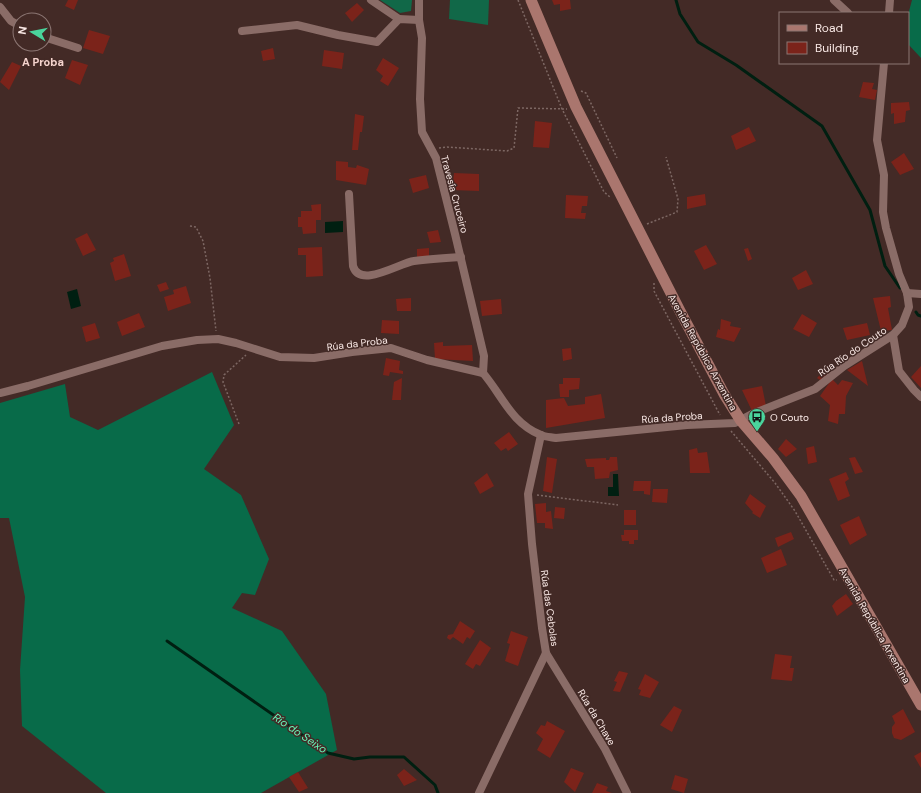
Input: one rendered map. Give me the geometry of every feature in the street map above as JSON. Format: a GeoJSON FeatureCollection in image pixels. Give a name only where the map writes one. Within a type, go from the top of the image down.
{"type":"FeatureCollection","features":[{"type":"Feature","properties":{"kind":"main road","name":"Avenida República Arxentina"},"geometry":{"type":"LineString","coordinates":[[531,0],[576,107],[724,394],[741,421],[801,496],[921,705]]}},
{"type":"Feature","properties":{"kind":"street"},"geometry":{"type":"LineString","coordinates":[[371,0],[399,19],[418,20]]}},
{"type":"Feature","properties":{"kind":"street","name":"Travesía Cruceiro"},"geometry":{"type":"LineString","coordinates":[[419,0],[418,20],[422,38],[420,99],[422,132],[436,158],[484,356],[483,372]]}},
{"type":"Feature","properties":{"kind":"street"},"geometry":{"type":"LineString","coordinates":[[834,0],[847,12]]}},
{"type":"Feature","properties":{"kind":"street"},"geometry":{"type":"LineString","coordinates":[[889,12],[890,0]]}},
{"type":"Feature","properties":{"kind":"street"},"geometry":{"type":"LineString","coordinates":[[0,7],[12,22]]}},
{"type":"Feature","properties":{"kind":"street"},"geometry":{"type":"LineString","coordinates":[[242,31],[297,24],[338,35],[377,42],[399,19]]}},
{"type":"Feature","properties":{"kind":"street"},"geometry":{"type":"LineString","coordinates":[[52,40],[78,48]]}},
{"type":"Feature","properties":{"kind":"street","name":"Rúa Río do Couto"},"geometry":{"type":"LineString","coordinates":[[741,421],[752,414],[815,389],[844,366],[893,335],[902,325],[909,307],[907,293],[896,261],[883,212],[884,175],[877,140],[884,64]]}},
{"type":"Feature","properties":{"kind":"street"},"geometry":{"type":"LineString","coordinates":[[349,194],[353,266],[355,271],[361,275],[382,273],[412,261],[461,257]]}},
{"type":"Feature","properties":{"kind":"street"},"geometry":{"type":"LineString","coordinates":[[907,293],[921,294]]}},
{"type":"Feature","properties":{"kind":"street"},"geometry":{"type":"LineString","coordinates":[[893,335],[899,371],[914,390],[921,396]]}},
{"type":"Feature","properties":{"kind":"street","name":"Rúa da Proba"},"geometry":{"type":"LineString","coordinates":[[0,393],[162,346],[198,340],[218,339],[280,357],[314,358],[390,348],[427,360],[483,372],[518,421],[541,435],[556,438],[591,436],[620,431],[735,423],[741,421]]}},
{"type":"Feature","properties":{"kind":"street","name":"Rúa das Cebolas"},"geometry":{"type":"LineString","coordinates":[[480,793],[546,653],[532,544],[528,494],[541,435]]}},
{"type":"Feature","properties":{"kind":"street","name":"Rúa da Chave"},"geometry":{"type":"LineString","coordinates":[[546,653],[605,749],[627,793]]}},
{"type":"Feature","properties":{"kind":"path"},"geometry":{"type":"LineString","coordinates":[[577,89],[586,93],[617,158]]}},
{"type":"Feature","properties":{"kind":"path"},"geometry":{"type":"LineString","coordinates":[[432,150],[446,146],[507,151],[514,148],[518,108],[570,109],[576,107]]}},
{"type":"Feature","properties":{"kind":"path"},"geometry":{"type":"LineString","coordinates":[[638,229],[677,212],[678,199],[666,157]]}},
{"type":"Feature","properties":{"kind":"path"},"geometry":{"type":"LineString","coordinates":[[190,226],[196,227],[203,241],[210,278],[218,339]]}},
{"type":"Feature","properties":{"kind":"path"},"geometry":{"type":"LineString","coordinates":[[654,281],[654,291],[725,423],[791,505],[834,580],[838,580]]}},
{"type":"Feature","properties":{"kind":"path"},"geometry":{"type":"LineString","coordinates":[[239,424],[222,382],[224,375],[251,349]]}},
{"type":"Feature","properties":{"kind":"path"},"geometry":{"type":"LineString","coordinates":[[528,494],[618,505]]}},
{"type":"Feature","properties":{"kind":"green space"},"geometry":{"type":"Polygon","coordinates":[[[380,0],[412,0],[411,11],[400,13],[380,0]]]}},
{"type":"Feature","properties":{"kind":"green space"},"geometry":{"type":"Polygon","coordinates":[[[450,0],[489,0],[488,25],[449,19],[450,0]]]}},
{"type":"Feature","properties":{"kind":"green space"},"geometry":{"type":"Polygon","coordinates":[[[912,0],[921,0],[921,58],[909,45],[909,12],[912,0]]]}},
{"type":"Feature","properties":{"kind":"green space"},"geometry":{"type":"Polygon","coordinates":[[[212,372],[234,425],[204,469],[241,495],[269,559],[255,595],[242,593],[232,608],[282,631],[326,694],[337,750],[261,793],[106,793],[22,726],[20,670],[25,597],[9,518],[0,518],[0,403],[65,384],[70,417],[98,430],[212,372]]]}},
{"type":"Feature","properties":{"kind":"shaded area"},"geometry":{"type":"Polygon","coordinates":[[[343,221],[343,232],[325,233],[325,222],[343,221]]]}},
{"type":"Feature","properties":{"kind":"shaded area"},"geometry":{"type":"Polygon","coordinates":[[[77,289],[81,306],[71,309],[67,292],[77,289]]]}},
{"type":"Feature","properties":{"kind":"shaded area"},"geometry":{"type":"Polygon","coordinates":[[[613,474],[618,474],[619,496],[608,496],[608,487],[613,487],[613,474]]]}},
{"type":"Feature","properties":{"kind":"building"},"geometry":{"type":"Polygon","coordinates":[[[68,0],[78,0],[74,10],[65,6],[68,0]]]}},
{"type":"Feature","properties":{"kind":"building"},"geometry":{"type":"Polygon","coordinates":[[[552,0],[570,0],[571,9],[560,11],[560,4],[554,5],[552,0]]]}},
{"type":"Feature","properties":{"kind":"building"},"geometry":{"type":"Polygon","coordinates":[[[357,3],[364,10],[352,22],[345,13],[357,3]]]}},
{"type":"Feature","properties":{"kind":"building"},"geometry":{"type":"Polygon","coordinates":[[[89,30],[110,36],[103,54],[83,48],[89,30]]]}},
{"type":"Feature","properties":{"kind":"building"},"geometry":{"type":"Polygon","coordinates":[[[273,48],[275,59],[263,61],[261,51],[273,48]]]}},
{"type":"Feature","properties":{"kind":"building"},"geometry":{"type":"Polygon","coordinates":[[[324,50],[344,53],[342,69],[322,66],[324,50]]]}},
{"type":"Feature","properties":{"kind":"building"},"geometry":{"type":"Polygon","coordinates":[[[383,58],[399,68],[388,86],[380,81],[383,76],[376,70],[383,58]]]}},
{"type":"Feature","properties":{"kind":"building"},"geometry":{"type":"Polygon","coordinates":[[[72,60],[88,65],[80,85],[65,78],[72,60]]]}},
{"type":"Feature","properties":{"kind":"building"},"geometry":{"type":"Polygon","coordinates":[[[12,62],[21,66],[9,90],[0,82],[12,62]]]}},
{"type":"Feature","properties":{"kind":"building"},"geometry":{"type":"Polygon","coordinates":[[[863,82],[874,83],[872,89],[877,90],[875,100],[859,97],[863,82]]]}},
{"type":"Feature","properties":{"kind":"building"},"geometry":{"type":"Polygon","coordinates":[[[909,102],[910,110],[906,111],[905,122],[894,124],[894,113],[891,114],[891,103],[909,102]]]}},
{"type":"Feature","properties":{"kind":"building"},"geometry":{"type":"Polygon","coordinates":[[[355,114],[364,116],[358,150],[352,150],[355,114]]]}},
{"type":"Feature","properties":{"kind":"building"},"geometry":{"type":"Polygon","coordinates":[[[535,121],[552,123],[549,148],[533,147],[535,121]]]}},
{"type":"Feature","properties":{"kind":"building"},"geometry":{"type":"Polygon","coordinates":[[[749,127],[756,141],[736,150],[731,136],[749,127]]]}},
{"type":"Feature","properties":{"kind":"building"},"geometry":{"type":"Polygon","coordinates":[[[904,153],[914,169],[900,175],[891,162],[904,153]]]}},
{"type":"Feature","properties":{"kind":"building"},"geometry":{"type":"Polygon","coordinates":[[[336,161],[348,162],[348,167],[356,168],[357,165],[369,169],[366,185],[336,180],[336,161]]]}},
{"type":"Feature","properties":{"kind":"building"},"geometry":{"type":"Polygon","coordinates":[[[454,173],[479,174],[479,191],[452,190],[454,173]]]}},
{"type":"Feature","properties":{"kind":"building"},"geometry":{"type":"Polygon","coordinates":[[[426,175],[429,188],[413,193],[409,179],[426,175]]]}},
{"type":"Feature","properties":{"kind":"building"},"geometry":{"type":"Polygon","coordinates":[[[705,194],[706,205],[687,209],[687,197],[705,194]]]}},
{"type":"Feature","properties":{"kind":"building"},"geometry":{"type":"Polygon","coordinates":[[[566,195],[588,196],[587,206],[582,206],[581,213],[586,213],[585,219],[565,218],[566,195]]]}},
{"type":"Feature","properties":{"kind":"building"},"geometry":{"type":"Polygon","coordinates":[[[321,204],[321,220],[316,220],[316,233],[303,234],[302,227],[298,227],[298,217],[301,217],[301,211],[312,211],[311,205],[321,204]]]}},
{"type":"Feature","properties":{"kind":"building"},"geometry":{"type":"Polygon","coordinates":[[[438,230],[441,242],[430,243],[427,232],[438,230]]]}},
{"type":"Feature","properties":{"kind":"building"},"geometry":{"type":"Polygon","coordinates":[[[87,233],[96,250],[83,256],[75,239],[87,233]]]}},
{"type":"Feature","properties":{"kind":"building"},"geometry":{"type":"Polygon","coordinates":[[[706,245],[717,264],[704,270],[694,251],[706,245]]]}},
{"type":"Feature","properties":{"kind":"building"},"geometry":{"type":"Polygon","coordinates":[[[322,247],[323,276],[306,277],[306,255],[298,255],[298,248],[322,247]]]}},
{"type":"Feature","properties":{"kind":"building"},"geometry":{"type":"Polygon","coordinates":[[[429,248],[429,257],[417,257],[417,249],[429,248]]]}},
{"type":"Feature","properties":{"kind":"building"},"geometry":{"type":"Polygon","coordinates":[[[748,248],[752,259],[748,261],[744,249],[748,248]]]}},
{"type":"Feature","properties":{"kind":"building"},"geometry":{"type":"Polygon","coordinates":[[[124,254],[131,276],[115,281],[110,263],[114,261],[113,258],[124,254]]]}},
{"type":"Feature","properties":{"kind":"building"},"geometry":{"type":"Polygon","coordinates":[[[806,270],[813,284],[798,290],[792,278],[806,270]]]}},
{"type":"Feature","properties":{"kind":"building"},"geometry":{"type":"Polygon","coordinates":[[[166,282],[169,289],[160,292],[157,285],[166,282]]]}},
{"type":"Feature","properties":{"kind":"building"},"geometry":{"type":"Polygon","coordinates":[[[186,286],[191,303],[168,311],[164,297],[174,294],[173,290],[186,286]]]}},
{"type":"Feature","properties":{"kind":"building"},"geometry":{"type":"Polygon","coordinates":[[[890,296],[891,307],[888,308],[892,330],[881,331],[873,298],[890,296]]]}},
{"type":"Feature","properties":{"kind":"building"},"geometry":{"type":"Polygon","coordinates":[[[411,298],[411,311],[397,311],[396,299],[411,298]]]}},
{"type":"Feature","properties":{"kind":"building"},"geometry":{"type":"Polygon","coordinates":[[[501,299],[502,314],[482,316],[480,301],[501,299]]]}},
{"type":"Feature","properties":{"kind":"building"},"geometry":{"type":"Polygon","coordinates":[[[139,313],[145,327],[122,336],[117,322],[139,313]]]}},
{"type":"Feature","properties":{"kind":"building"},"geometry":{"type":"Polygon","coordinates":[[[802,314],[817,323],[809,337],[793,329],[802,314]]]}},
{"type":"Feature","properties":{"kind":"building"},"geometry":{"type":"Polygon","coordinates":[[[721,319],[731,322],[730,326],[741,328],[734,342],[716,337],[718,329],[720,330],[721,319]]]}},
{"type":"Feature","properties":{"kind":"building"},"geometry":{"type":"Polygon","coordinates":[[[382,320],[399,321],[399,334],[381,333],[382,320]]]}},
{"type":"Feature","properties":{"kind":"building"},"geometry":{"type":"Polygon","coordinates":[[[95,323],[100,338],[86,342],[82,327],[95,323]]]}},
{"type":"Feature","properties":{"kind":"building"},"geometry":{"type":"Polygon","coordinates":[[[867,323],[870,335],[847,340],[843,328],[867,323]]]}},
{"type":"Feature","properties":{"kind":"building"},"geometry":{"type":"Polygon","coordinates":[[[443,342],[443,346],[472,345],[473,361],[435,359],[434,343],[443,342]]]}},
{"type":"Feature","properties":{"kind":"building"},"geometry":{"type":"Polygon","coordinates":[[[571,348],[572,359],[563,361],[562,349],[571,348]]]}},
{"type":"Feature","properties":{"kind":"building"},"geometry":{"type":"Polygon","coordinates":[[[386,358],[400,361],[399,370],[403,371],[403,374],[390,372],[389,376],[383,375],[386,358]]]}},
{"type":"Feature","properties":{"kind":"building"},"geometry":{"type":"Polygon","coordinates":[[[862,361],[868,386],[847,370],[862,361]]]}},
{"type":"Feature","properties":{"kind":"building"},"geometry":{"type":"Polygon","coordinates":[[[921,366],[921,388],[911,377],[921,366]]]}},
{"type":"Feature","properties":{"kind":"building"},"geometry":{"type":"Polygon","coordinates":[[[827,367],[834,369],[820,380],[817,378],[827,367]]]}},
{"type":"Feature","properties":{"kind":"building"},"geometry":{"type":"Polygon","coordinates":[[[402,378],[401,400],[392,400],[394,382],[402,378]]]}},
{"type":"Feature","properties":{"kind":"building"},"geometry":{"type":"Polygon","coordinates":[[[563,378],[580,378],[579,389],[569,390],[569,397],[560,397],[559,384],[563,384],[563,378]]]}},
{"type":"Feature","properties":{"kind":"building"},"geometry":{"type":"Polygon","coordinates":[[[832,379],[838,385],[842,380],[853,383],[846,396],[845,414],[839,414],[838,424],[828,421],[830,405],[820,396],[832,379]]]}},
{"type":"Feature","properties":{"kind":"building"},"geometry":{"type":"Polygon","coordinates":[[[762,386],[766,406],[752,411],[742,390],[762,386]]]}},
{"type":"Feature","properties":{"kind":"building"},"geometry":{"type":"Polygon","coordinates":[[[601,394],[605,418],[546,428],[546,400],[564,398],[568,406],[585,404],[585,397],[601,394]]]}},
{"type":"Feature","properties":{"kind":"building"},"geometry":{"type":"Polygon","coordinates":[[[509,432],[518,444],[508,451],[506,448],[501,451],[494,443],[509,432]]]}},
{"type":"Feature","properties":{"kind":"building"},"geometry":{"type":"Polygon","coordinates":[[[786,439],[797,449],[786,457],[778,449],[786,439]]]}},
{"type":"Feature","properties":{"kind":"building"},"geometry":{"type":"Polygon","coordinates":[[[814,446],[817,462],[808,464],[806,448],[814,446]]]}},
{"type":"Feature","properties":{"kind":"building"},"geometry":{"type":"Polygon","coordinates":[[[697,448],[698,453],[707,452],[710,473],[690,473],[689,450],[697,448]]]}},
{"type":"Feature","properties":{"kind":"building"},"geometry":{"type":"Polygon","coordinates":[[[547,457],[557,459],[552,493],[543,491],[547,457]]]}},
{"type":"Feature","properties":{"kind":"building"},"geometry":{"type":"Polygon","coordinates":[[[610,457],[617,457],[618,470],[610,472],[609,478],[595,479],[594,467],[587,467],[585,459],[606,458],[606,460],[609,460],[610,457]]]}},
{"type":"Feature","properties":{"kind":"building"},"geometry":{"type":"Polygon","coordinates":[[[855,457],[863,472],[855,474],[849,458],[855,457]]]}},
{"type":"Feature","properties":{"kind":"building"},"geometry":{"type":"Polygon","coordinates":[[[846,472],[849,479],[845,482],[850,496],[838,501],[829,479],[846,472]]]}},
{"type":"Feature","properties":{"kind":"building"},"geometry":{"type":"Polygon","coordinates":[[[487,473],[494,486],[480,494],[474,483],[487,473]]]}},
{"type":"Feature","properties":{"kind":"building"},"geometry":{"type":"Polygon","coordinates":[[[634,481],[651,481],[650,495],[644,494],[644,491],[633,491],[634,481]]]}},
{"type":"Feature","properties":{"kind":"building"},"geometry":{"type":"Polygon","coordinates":[[[653,489],[668,489],[667,503],[652,502],[653,489]]]}},
{"type":"Feature","properties":{"kind":"building"},"geometry":{"type":"Polygon","coordinates":[[[750,494],[766,506],[760,518],[752,513],[753,512],[745,503],[750,494]]]}},
{"type":"Feature","properties":{"kind":"building"},"geometry":{"type":"Polygon","coordinates":[[[546,503],[546,512],[551,511],[553,529],[545,528],[545,523],[537,523],[535,504],[546,503]]]}},
{"type":"Feature","properties":{"kind":"building"},"geometry":{"type":"Polygon","coordinates":[[[555,507],[565,508],[564,519],[554,518],[555,507]]]}},
{"type":"Feature","properties":{"kind":"building"},"geometry":{"type":"Polygon","coordinates":[[[624,510],[636,510],[636,525],[624,525],[624,510]]]}},
{"type":"Feature","properties":{"kind":"building"},"geometry":{"type":"Polygon","coordinates":[[[859,516],[867,535],[850,545],[840,525],[859,516]]]}},
{"type":"Feature","properties":{"kind":"building"},"geometry":{"type":"Polygon","coordinates":[[[624,530],[638,530],[638,540],[634,540],[634,544],[629,544],[629,541],[622,541],[621,535],[624,535],[624,530]]]}},
{"type":"Feature","properties":{"kind":"building"},"geometry":{"type":"Polygon","coordinates":[[[791,532],[794,539],[778,547],[775,538],[791,532]]]}},
{"type":"Feature","properties":{"kind":"building"},"geometry":{"type":"Polygon","coordinates":[[[781,549],[787,565],[767,573],[761,558],[781,549]]]}},
{"type":"Feature","properties":{"kind":"building"},"geometry":{"type":"Polygon","coordinates":[[[846,594],[853,604],[837,616],[832,606],[846,594]]]}},
{"type":"Feature","properties":{"kind":"building"},"geometry":{"type":"Polygon","coordinates":[[[460,621],[475,631],[470,639],[467,637],[463,644],[453,637],[450,640],[447,638],[448,635],[453,634],[460,621]]]}},
{"type":"Feature","properties":{"kind":"building"},"geometry":{"type":"Polygon","coordinates":[[[511,631],[528,637],[518,666],[505,661],[510,644],[507,643],[511,631]]]}},
{"type":"Feature","properties":{"kind":"building"},"geometry":{"type":"Polygon","coordinates":[[[480,640],[491,648],[480,666],[476,664],[473,669],[465,664],[480,640]]]}},
{"type":"Feature","properties":{"kind":"building"},"geometry":{"type":"Polygon","coordinates":[[[775,654],[792,656],[790,668],[794,668],[792,681],[771,679],[775,654]]]}},
{"type":"Feature","properties":{"kind":"building"},"geometry":{"type":"Polygon","coordinates":[[[619,671],[628,673],[620,692],[613,691],[617,682],[614,681],[619,671]]]}},
{"type":"Feature","properties":{"kind":"building"},"geometry":{"type":"Polygon","coordinates":[[[645,674],[659,682],[650,698],[639,695],[641,690],[638,689],[645,674]]]}},
{"type":"Feature","properties":{"kind":"building"},"geometry":{"type":"Polygon","coordinates":[[[674,706],[682,710],[672,732],[660,725],[674,706]]]}},
{"type":"Feature","properties":{"kind":"building"},"geometry":{"type":"Polygon","coordinates":[[[903,709],[915,732],[901,740],[894,738],[892,733],[892,727],[895,723],[892,716],[903,709]]]}},
{"type":"Feature","properties":{"kind":"building"},"geometry":{"type":"Polygon","coordinates":[[[547,721],[565,731],[550,758],[537,750],[543,739],[536,733],[541,725],[545,726],[547,721]]]}},
{"type":"Feature","properties":{"kind":"building"},"geometry":{"type":"Polygon","coordinates":[[[921,752],[921,768],[914,756],[921,752]]]}},
{"type":"Feature","properties":{"kind":"building"},"geometry":{"type":"Polygon","coordinates":[[[571,768],[584,773],[575,792],[564,782],[571,768]]]}},
{"type":"Feature","properties":{"kind":"building"},"geometry":{"type":"Polygon","coordinates":[[[404,769],[417,780],[404,786],[397,775],[404,769]]]}},
{"type":"Feature","properties":{"kind":"building"},"geometry":{"type":"Polygon","coordinates":[[[298,772],[308,788],[299,792],[289,777],[298,772]]]}},
{"type":"Feature","properties":{"kind":"building"},"geometry":{"type":"Polygon","coordinates":[[[675,775],[688,779],[684,793],[671,789],[675,775]]]}},
{"type":"Feature","properties":{"kind":"building"},"geometry":{"type":"Polygon","coordinates":[[[597,783],[608,787],[606,791],[612,793],[592,793],[597,783]]]}},
{"type":"Feature","properties":{"kind":"waterway"},"geometry":{"type":"LineString","coordinates":[[676,0],[680,14],[698,42],[736,65],[822,126],[870,210],[885,266],[900,288]]}},
{"type":"Feature","properties":{"kind":"waterway"},"geometry":{"type":"LineString","coordinates":[[916,312],[921,316]]}},
{"type":"Feature","properties":{"kind":"waterway","name":"Río do Seixo"},"geometry":{"type":"LineString","coordinates":[[167,641],[328,753],[354,759],[370,757],[404,757],[435,785],[438,793]]}},
{"type":"Feature","properties":{"kind":"place","name":"O Couto"},"geometry":{"type":"Point","coordinates":[757,432]}},
{"type":"Feature","properties":{"kind":"district","name":"A Proba"},"geometry":{"type":"Point","coordinates":[43,62]}}]}
